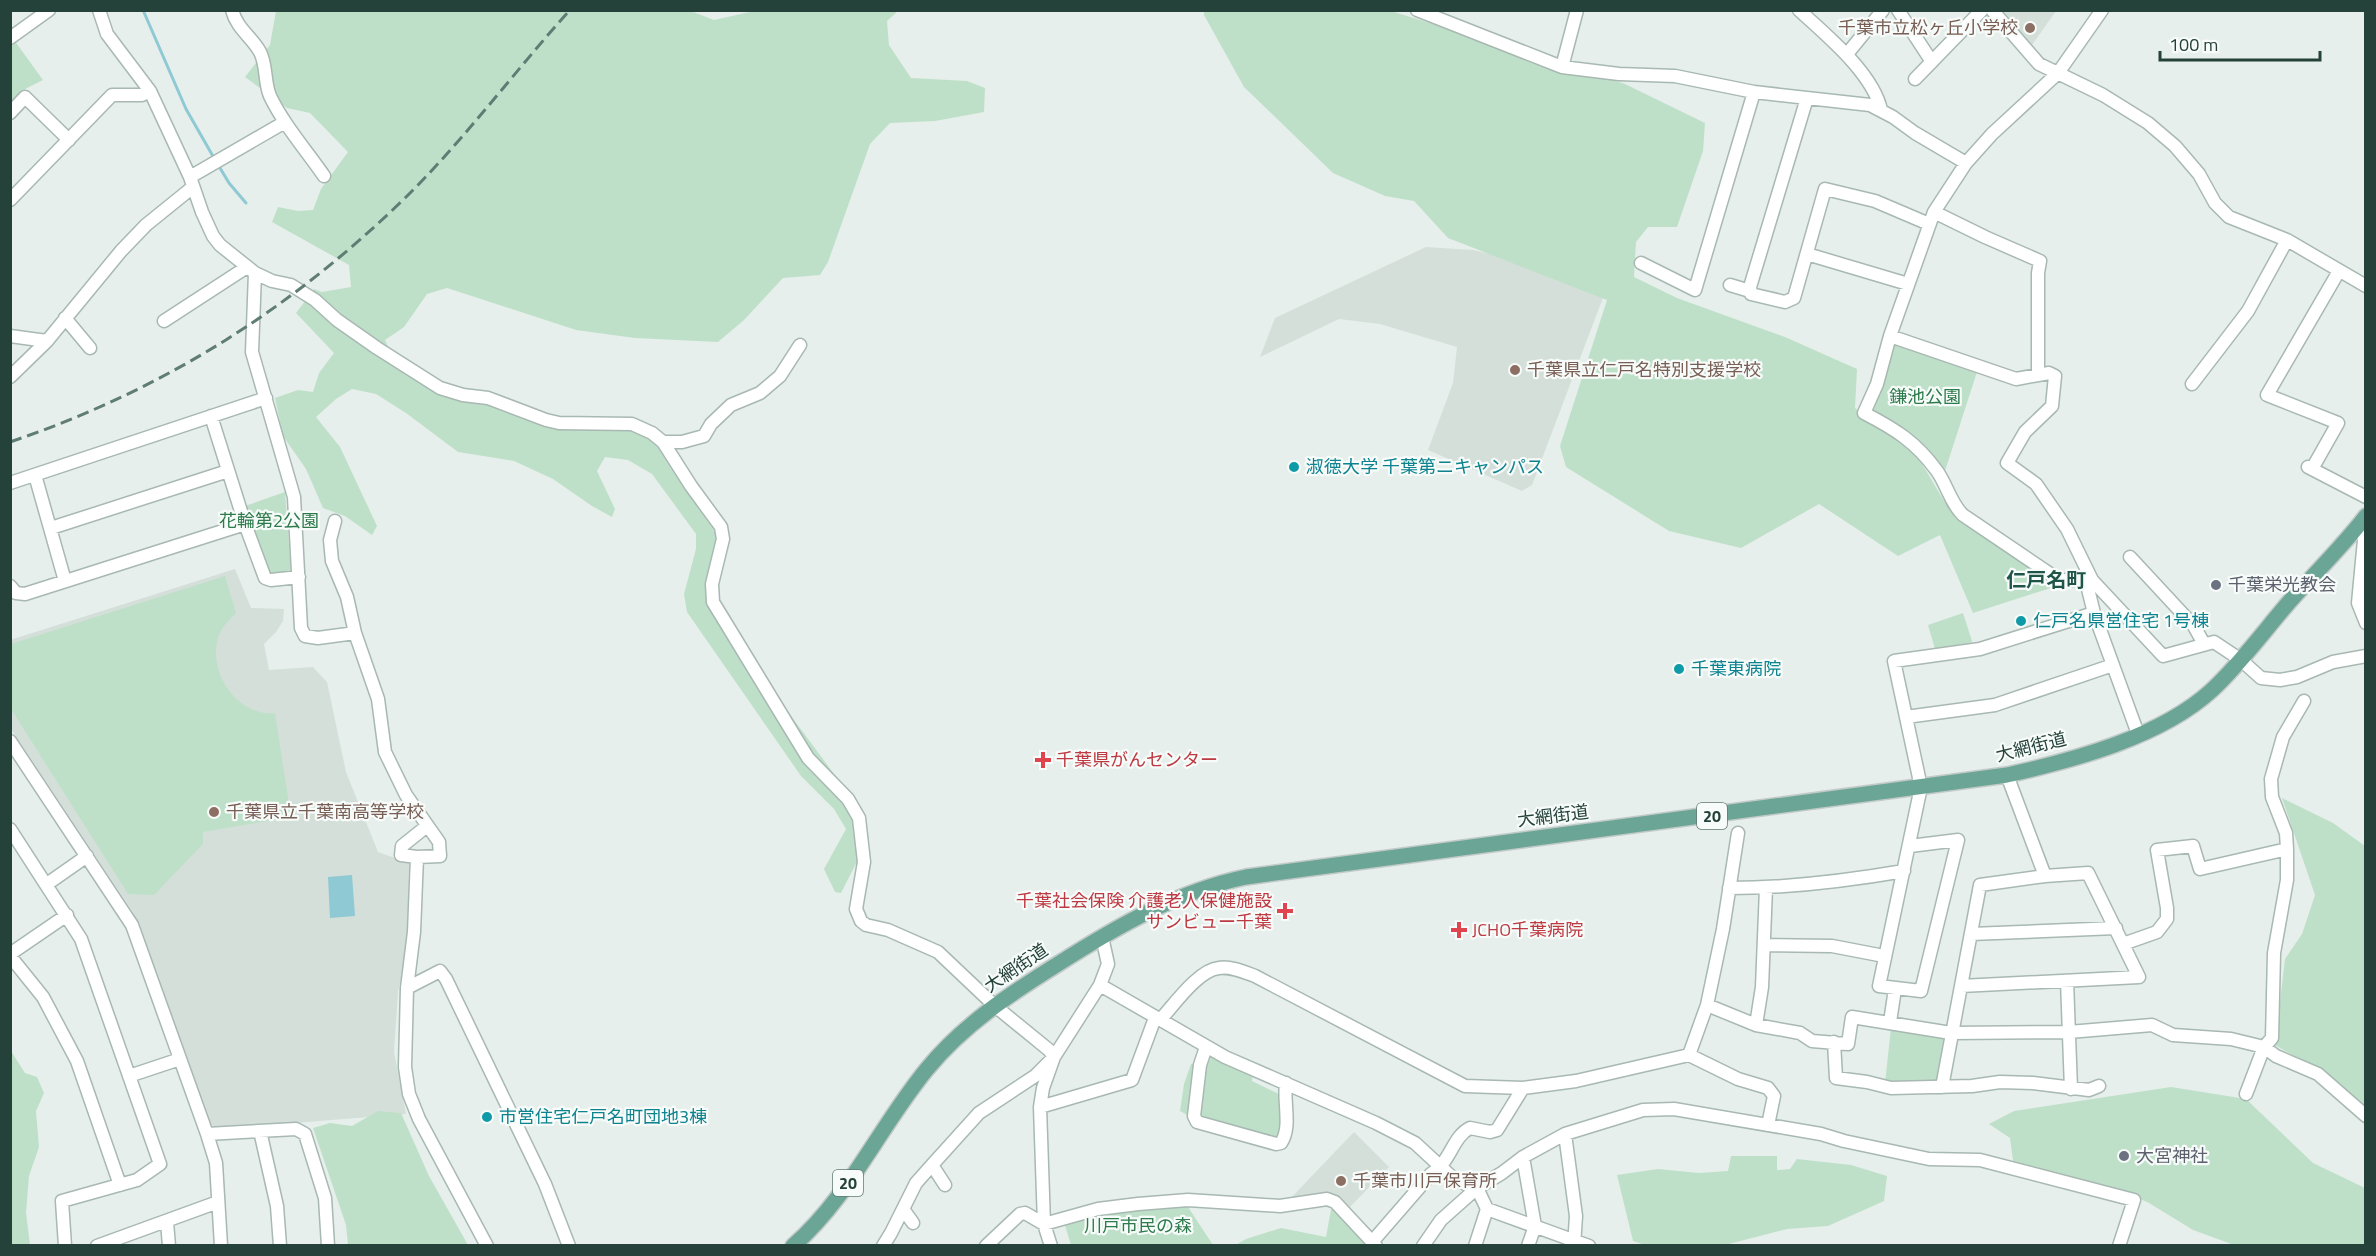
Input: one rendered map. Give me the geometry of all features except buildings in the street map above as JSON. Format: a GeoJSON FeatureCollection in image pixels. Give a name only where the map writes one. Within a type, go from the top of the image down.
{"type":"FeatureCollection","features":[{"type":"Feature","properties":{"kind":"main road","name":"大網街道"},"geometry":{"type":"LineString","coordinates":[[793,1245],[820,1221],[927,1069],[961,1034],[1030,981],[1102,937],[1197,889],[1246,877],[2007,775],[2090,752],[2160,725],[2198,701],[2241,660],[2363,518]]}},
{"type":"Feature","properties":{"kind":"street"},"geometry":{"type":"LineString","coordinates":[[10,38],[49,10]]}},
{"type":"Feature","properties":{"kind":"street"},"geometry":{"type":"LineString","coordinates":[[99,10],[107,34],[150,92],[192,182],[213,236],[220,245],[251,270],[272,281],[291,285],[315,300],[337,320],[377,348],[440,388],[488,398],[533,416],[559,423],[632,424],[652,433],[663,442],[721,527],[723,538],[712,584],[713,602],[808,758],[848,799],[859,818],[864,862],[856,909],[858,916],[866,925],[888,930],[938,952],[995,1006],[1049,1050],[1053,1057],[1043,1088],[1040,1107],[1044,1224],[1051,1245]]}},
{"type":"Feature","properties":{"kind":"street"},"geometry":{"type":"LineString","coordinates":[[232,10],[234,19],[261,54],[269,94],[285,122],[324,176]]}},
{"type":"Feature","properties":{"kind":"street"},"geometry":{"type":"LineString","coordinates":[[1562,67],[1577,10]]}},
{"type":"Feature","properties":{"kind":"street"},"geometry":{"type":"LineString","coordinates":[[1799,10],[1847,54],[1878,99],[1881,110]]}},
{"type":"Feature","properties":{"kind":"street"},"geometry":{"type":"LineString","coordinates":[[1847,54],[1883,10]]}},
{"type":"Feature","properties":{"kind":"street"},"geometry":{"type":"LineString","coordinates":[[1898,10],[1932,62]]}},
{"type":"Feature","properties":{"kind":"street"},"geometry":{"type":"LineString","coordinates":[[1915,79],[1982,10]]}},
{"type":"Feature","properties":{"kind":"street"},"geometry":{"type":"LineString","coordinates":[[1992,10],[2039,64],[2103,95],[2157,131],[2189,161],[2215,203],[2229,217],[2287,240],[2366,286]]}},
{"type":"Feature","properties":{"kind":"street"},"geometry":{"type":"LineString","coordinates":[[2102,10],[2058,73],[1992,134],[1966,163],[1934,212],[1890,336],[1877,384],[1864,413],[1913,443],[1937,471],[1957,509],[1963,515],[2059,580],[2089,581],[2163,656],[2214,642],[2241,660],[2261,678],[2280,680],[2297,677],[2333,662],[2366,656]]}},
{"type":"Feature","properties":{"kind":"street"},"geometry":{"type":"LineString","coordinates":[[1421,11],[1562,67],[1620,74],[1675,76],[1754,92],[1854,102],[1881,110],[1915,134],[1966,163]]}},
{"type":"Feature","properties":{"kind":"street"},"geometry":{"type":"LineString","coordinates":[[10,200],[112,95],[142,95],[150,92]]}},
{"type":"Feature","properties":{"kind":"street"},"geometry":{"type":"LineString","coordinates":[[1695,290],[1754,92]]}},
{"type":"Feature","properties":{"kind":"street"},"geometry":{"type":"LineString","coordinates":[[10,113],[25,97],[69,140]]}},
{"type":"Feature","properties":{"kind":"street"},"geometry":{"type":"LineString","coordinates":[[1750,291],[1807,98]]}},
{"type":"Feature","properties":{"kind":"street"},"geometry":{"type":"LineString","coordinates":[[10,377],[47,341],[64,318],[146,225],[192,182],[285,122]]}},
{"type":"Feature","properties":{"kind":"street"},"geometry":{"type":"LineString","coordinates":[[1730,285],[1750,291],[1751,294],[1785,302],[1794,298],[1825,189],[1875,201],[1929,224]]}},
{"type":"Feature","properties":{"kind":"street"},"geometry":{"type":"LineString","coordinates":[[1934,212],[2040,261],[2038,375]]}},
{"type":"Feature","properties":{"kind":"street"},"geometry":{"type":"LineString","coordinates":[[2192,384],[2248,311],[2287,240]]}},
{"type":"Feature","properties":{"kind":"street"},"geometry":{"type":"LineString","coordinates":[[1807,254],[1908,284]]}},
{"type":"Feature","properties":{"kind":"street"},"geometry":{"type":"LineString","coordinates":[[1641,263],[1708,297]]}},
{"type":"Feature","properties":{"kind":"street"},"geometry":{"type":"LineString","coordinates":[[164,321],[251,270]]}},
{"type":"Feature","properties":{"kind":"street"},"geometry":{"type":"LineString","coordinates":[[251,270],[252,352],[294,497],[301,628],[306,636],[318,638],[355,633]]}},
{"type":"Feature","properties":{"kind":"street"},"geometry":{"type":"LineString","coordinates":[[2339,271],[2267,395],[2338,423],[2310,468],[2366,497]]}},
{"type":"Feature","properties":{"kind":"street"},"geometry":{"type":"LineString","coordinates":[[64,318],[90,348]]}},
{"type":"Feature","properties":{"kind":"street"},"geometry":{"type":"LineString","coordinates":[[10,336],[47,341]]}},
{"type":"Feature","properties":{"kind":"street"},"geometry":{"type":"LineString","coordinates":[[1890,336],[2016,379],[2049,373],[2055,376],[2052,406],[2025,432],[2007,463],[2036,484],[2067,529],[2089,581],[2094,613],[2138,734]]}},
{"type":"Feature","properties":{"kind":"street"},"geometry":{"type":"LineString","coordinates":[[663,442],[682,442],[704,436],[711,424],[731,405],[760,393],[780,376],[800,345]]}},
{"type":"Feature","properties":{"kind":"street"},"geometry":{"type":"LineString","coordinates":[[10,483],[266,398]]}},
{"type":"Feature","properties":{"kind":"street"},"geometry":{"type":"LineString","coordinates":[[211,416],[244,524],[265,578],[299,577]]}},
{"type":"Feature","properties":{"kind":"street"},"geometry":{"type":"LineString","coordinates":[[51,528],[228,471]]}},
{"type":"Feature","properties":{"kind":"street"},"geometry":{"type":"LineString","coordinates":[[35,475],[65,581]]}},
{"type":"Feature","properties":{"kind":"street"},"geometry":{"type":"LineString","coordinates":[[2363,518],[2362,592],[2358,603],[2366,623]]}},
{"type":"Feature","properties":{"kind":"street"},"geometry":{"type":"LineString","coordinates":[[335,521],[330,540],[332,561],[347,597],[355,633],[378,699],[385,752],[406,795],[439,842],[440,856],[401,855],[402,846],[427,825]]}},
{"type":"Feature","properties":{"kind":"street"},"geometry":{"type":"LineString","coordinates":[[10,586],[19,594],[244,524]]}},
{"type":"Feature","properties":{"kind":"street"},"geometry":{"type":"LineString","coordinates":[[2130,557],[2194,626],[2204,644]]}},
{"type":"Feature","properties":{"kind":"street"},"geometry":{"type":"LineString","coordinates":[[1910,846],[1958,840],[1921,991],[1879,986],[1921,787],[1894,661],[1980,650],[2094,613]]}},
{"type":"Feature","properties":{"kind":"street"},"geometry":{"type":"LineString","coordinates":[[1906,717],[1995,705],[2113,665]]}},
{"type":"Feature","properties":{"kind":"street"},"geometry":{"type":"LineString","coordinates":[[2246,1094],[2264,1047],[2272,1038],[2276,930],[2287,880],[2286,833],[2272,796],[2271,779],[2283,737],[2304,701]]}},
{"type":"Feature","properties":{"kind":"street"},"geometry":{"type":"LineString","coordinates":[[10,741],[132,925],[216,1163],[221,1245]]}},
{"type":"Feature","properties":{"kind":"street"},"geometry":{"type":"LineString","coordinates":[[2007,775],[2045,876]]}},
{"type":"Feature","properties":{"kind":"street"},"geometry":{"type":"LineString","coordinates":[[10,829],[81,939],[160,1164],[137,1180],[62,1201],[65,1245]]}},
{"type":"Feature","properties":{"kind":"street"},"geometry":{"type":"LineString","coordinates":[[1689,1055],[1707,1005],[1723,929],[1738,833]]}},
{"type":"Feature","properties":{"kind":"street"},"geometry":{"type":"LineString","coordinates":[[2123,944],[2157,932],[2167,920],[2157,850],[2193,846],[2200,869],[2287,849]]}},
{"type":"Feature","properties":{"kind":"street"},"geometry":{"type":"LineString","coordinates":[[47,884],[87,856]]}},
{"type":"Feature","properties":{"kind":"street"},"geometry":{"type":"LineString","coordinates":[[417,857],[414,932],[407,988],[405,1067],[409,1094],[419,1119],[487,1245]]}},
{"type":"Feature","properties":{"kind":"street"},"geometry":{"type":"LineString","coordinates":[[1729,888],[1766,888],[1840,882],[1904,871]]}},
{"type":"Feature","properties":{"kind":"street"},"geometry":{"type":"LineString","coordinates":[[1942,1087],[1951,1033],[1980,885],[2088,873],[2139,977],[1961,986]]}},
{"type":"Feature","properties":{"kind":"street"},"geometry":{"type":"LineString","coordinates":[[1756,1025],[1762,987],[1766,888]]}},
{"type":"Feature","properties":{"kind":"street"},"geometry":{"type":"LineString","coordinates":[[67,915],[10,955],[44,996],[77,1062],[120,1185]]}},
{"type":"Feature","properties":{"kind":"street"},"geometry":{"type":"LineString","coordinates":[[1971,933],[2116,928]]}},
{"type":"Feature","properties":{"kind":"street"},"geometry":{"type":"LineString","coordinates":[[883,1245],[916,1183],[932,1165],[980,1113],[1035,1076],[1053,1057],[1100,986],[1108,964],[1102,937]]}},
{"type":"Feature","properties":{"kind":"street"},"geometry":{"type":"LineString","coordinates":[[1764,945],[1832,946],[1884,956]]}},
{"type":"Feature","properties":{"kind":"street"},"geometry":{"type":"LineString","coordinates":[[1040,1107],[1132,1080],[1157,1019],[1203,973],[1218,968],[1237,970],[1255,976],[1466,1086],[1523,1088],[1576,1081],[1689,1055],[1738,1079],[1768,1088],[1774,1096],[1768,1125]]}},
{"type":"Feature","properties":{"kind":"street"},"geometry":{"type":"LineString","coordinates":[[407,988],[440,971],[446,979],[545,1184],[569,1245]]}},
{"type":"Feature","properties":{"kind":"street"},"geometry":{"type":"LineString","coordinates":[[2067,981],[2071,1089]]}},
{"type":"Feature","properties":{"kind":"street"},"geometry":{"type":"LineString","coordinates":[[1100,986],[1206,1047],[1376,1123],[1415,1143],[1455,1180],[1477,1188],[1487,1209],[1575,1243],[1589,1245]]}},
{"type":"Feature","properties":{"kind":"street"},"geometry":{"type":"LineString","coordinates":[[1890,1022],[1895,989]]}},
{"type":"Feature","properties":{"kind":"street"},"geometry":{"type":"LineString","coordinates":[[1707,1005],[1756,1025],[1800,1033],[1812,1041],[1848,1044],[1852,1017],[1951,1033],[2069,1032],[2152,1025],[2173,1035],[2231,1039],[2264,1047],[2276,1056],[2318,1074],[2366,1116]]}},
{"type":"Feature","properties":{"kind":"street"},"geometry":{"type":"LineString","coordinates":[[1834,1042],[1836,1078],[1867,1082],[1891,1089],[2000,1082],[2033,1083],[2089,1090],[2098,1086]]}},
{"type":"Feature","properties":{"kind":"street"},"geometry":{"type":"LineString","coordinates":[[1206,1047],[1200,1065],[1195,1106],[1194,1118],[1197,1122],[1281,1143],[1284,1138],[1287,1113],[1284,1097],[1286,1083]]}},
{"type":"Feature","properties":{"kind":"street"},"geometry":{"type":"LineString","coordinates":[[129,1076],[180,1059]]}},
{"type":"Feature","properties":{"kind":"street"},"geometry":{"type":"LineString","coordinates":[[991,1243],[1020,1214],[1025,1214],[1044,1224],[1098,1209],[1138,1204],[1188,1200],[1280,1206],[1327,1199],[1335,1202],[1374,1244],[1431,1174],[1442,1168],[1463,1131],[1470,1128],[1490,1132],[1497,1130],[1523,1088]]}},
{"type":"Feature","properties":{"kind":"street"},"geometry":{"type":"LineString","coordinates":[[1423,1245],[1441,1220],[1477,1188],[1523,1157],[1565,1134],[1643,1110],[1674,1109],[1821,1134],[1929,1159],[1980,1160],[2134,1200],[2119,1245]]}},
{"type":"Feature","properties":{"kind":"street"},"geometry":{"type":"LineString","coordinates":[[207,1134],[296,1129],[305,1134],[325,1198],[328,1245]]}},
{"type":"Feature","properties":{"kind":"street"},"geometry":{"type":"LineString","coordinates":[[260,1131],[277,1206],[280,1245]]}},
{"type":"Feature","properties":{"kind":"street"},"geometry":{"type":"LineString","coordinates":[[1565,1134],[1576,1216],[1575,1243]]}},
{"type":"Feature","properties":{"kind":"street"},"geometry":{"type":"LineString","coordinates":[[1523,1157],[1535,1226],[1528,1245]]}},
{"type":"Feature","properties":{"kind":"street"},"geometry":{"type":"LineString","coordinates":[[932,1165],[945,1185]]}},
{"type":"Feature","properties":{"kind":"street"},"geometry":{"type":"LineString","coordinates":[[97,1245],[116,1243],[218,1202]]}},
{"type":"Feature","properties":{"kind":"street"},"geometry":{"type":"LineString","coordinates":[[903,1209],[913,1223]]}},
{"type":"Feature","properties":{"kind":"street"},"geometry":{"type":"LineString","coordinates":[[1474,1245],[1487,1209]]}},
{"type":"Feature","properties":{"kind":"street"},"geometry":{"type":"LineString","coordinates":[[167,1222],[169,1245]]}},
{"type":"Feature","properties":{"kind":"shaded area","name":"千葉市立松ヶ丘小学校"},"geometry":{"type":"Polygon","coordinates":[[[1998,11],[2056,11],[2032,45],[1998,11]]]}},
{"type":"Feature","properties":{"kind":"shaded area","name":"千葉県立仁戸名特別支援学校"},"geometry":{"type":"Polygon","coordinates":[[[1426,247],[1473,250],[1513,259],[1604,295],[1532,485],[1522,491],[1428,450],[1453,383],[1457,347],[1380,324],[1339,319],[1260,357],[1275,318],[1426,247]]]}},
{"type":"Feature","properties":{"kind":"shaded area","name":"千葉県立千葉南高等学校"},"geometry":{"type":"Polygon","coordinates":[[[235,569],[251,608],[284,609],[283,621],[264,644],[269,670],[313,667],[327,682],[346,772],[378,852],[409,863],[407,950],[398,991],[394,1052],[406,1114],[218,1129],[209,1123],[133,912],[11,729],[10,640],[235,569]]]}},
{"type":"Feature","properties":{"kind":"shaded area","name":"千葉市川戸保育所"},"geometry":{"type":"Polygon","coordinates":[[[1354,1132],[1389,1167],[1347,1210],[1335,1200],[1286,1203],[1354,1132]]]}},
{"type":"Feature","properties":{"kind":"green space"},"geometry":{"type":"Polygon","coordinates":[[[688,10],[714,20],[754,11],[899,10],[887,21],[889,45],[911,78],[967,81],[985,88],[984,112],[935,121],[890,123],[870,144],[828,262],[820,275],[783,278],[744,320],[718,342],[635,338],[576,330],[447,288],[427,294],[404,327],[385,340],[397,366],[447,397],[484,404],[558,429],[647,430],[717,535],[711,565],[714,612],[857,805],[869,838],[841,893],[835,892],[824,869],[846,829],[834,809],[801,776],[687,612],[684,594],[696,549],[696,534],[652,474],[628,460],[605,457],[597,471],[615,509],[612,517],[553,479],[514,461],[458,452],[406,413],[376,394],[352,389],[336,399],[316,417],[340,447],[377,526],[372,535],[345,516],[323,508],[306,469],[283,436],[275,398],[298,390],[313,392],[319,373],[334,353],[296,313],[314,289],[322,292],[351,287],[349,265],[272,222],[278,207],[298,211],[313,210],[321,189],[348,152],[310,113],[287,108],[245,77],[270,45],[276,11],[688,10]]]}},
{"type":"Feature","properties":{"kind":"green space"},"geometry":{"type":"Polygon","coordinates":[[[1204,10],[1391,11],[1625,84],[1705,123],[1703,151],[1677,227],[1648,227],[1636,242],[1634,277],[1677,298],[1785,337],[1857,369],[1855,408],[1918,457],[1944,501],[1962,523],[1965,521],[2060,585],[1973,613],[1940,535],[1898,556],[1819,504],[1741,548],[1669,531],[1566,467],[1560,446],[1607,300],[1448,238],[1414,201],[1385,196],[1333,173],[1244,87],[1204,15],[1204,10]]]}},
{"type":"Feature","properties":{"kind":"green space"},"geometry":{"type":"Polygon","coordinates":[[[14,40],[43,80],[21,91],[11,105],[11,43],[14,40]]]}},
{"type":"Feature","properties":{"kind":"green space","name":"鎌池公園"},"geometry":{"type":"Polygon","coordinates":[[[1897,345],[1977,372],[1943,477],[1867,413],[1892,347],[1897,345]]]}},
{"type":"Feature","properties":{"kind":"green space","name":"花輪第2公園"},"geometry":{"type":"Polygon","coordinates":[[[285,492],[291,573],[270,575],[245,506],[285,492]]]}},
{"type":"Feature","properties":{"kind":"green space"},"geometry":{"type":"Polygon","coordinates":[[[225,576],[236,613],[221,631],[216,660],[220,674],[236,698],[248,707],[261,712],[275,713],[291,817],[203,832],[203,844],[154,895],[128,894],[11,709],[11,644],[225,576]]]}},
{"type":"Feature","properties":{"kind":"green space"},"geometry":{"type":"Polygon","coordinates":[[[1963,613],[1972,641],[1969,645],[1935,649],[1928,625],[1963,613]]]}},
{"type":"Feature","properties":{"kind":"green space"},"geometry":{"type":"Polygon","coordinates":[[[2282,798],[2333,823],[2365,846],[2365,1111],[2315,1069],[2275,1045],[2285,959],[2302,934],[2315,895],[2282,798]]]}},
{"type":"Feature","properties":{"kind":"green space"},"geometry":{"type":"Polygon","coordinates":[[[1891,1028],[1944,1038],[1936,1082],[1885,1083],[1891,1028]]]}},
{"type":"Feature","properties":{"kind":"green space"},"geometry":{"type":"Polygon","coordinates":[[[11,1051],[25,1073],[37,1077],[44,1093],[36,1111],[39,1147],[29,1176],[26,1213],[30,1245],[11,1245],[11,1051]]]}},
{"type":"Feature","properties":{"kind":"green space"},"geometry":{"type":"Polygon","coordinates":[[[1212,1055],[1253,1074],[1252,1081],[1281,1095],[1283,1112],[1278,1139],[1200,1116],[1206,1068],[1212,1055]]]}},
{"type":"Feature","properties":{"kind":"green space"},"geometry":{"type":"Polygon","coordinates":[[[1191,1064],[1197,1065],[1191,1117],[1180,1111],[1184,1084],[1191,1064]]]}},
{"type":"Feature","properties":{"kind":"green space"},"geometry":{"type":"Polygon","coordinates":[[[2171,1087],[2246,1099],[2313,1163],[2365,1188],[2365,1245],[2234,1245],[2193,1230],[2149,1203],[2127,1193],[2014,1168],[2010,1138],[1989,1124],[2014,1111],[2171,1087]]]}},
{"type":"Feature","properties":{"kind":"green space"},"geometry":{"type":"Polygon","coordinates":[[[378,1111],[401,1113],[429,1176],[468,1245],[348,1245],[346,1225],[313,1128],[330,1123],[352,1126],[378,1111]]]}},
{"type":"Feature","properties":{"kind":"green space"},"geometry":{"type":"Polygon","coordinates":[[[1731,1156],[1777,1156],[1777,1170],[1790,1169],[1797,1159],[1851,1165],[1887,1176],[1884,1201],[1828,1226],[1787,1229],[1725,1245],[1645,1245],[1633,1241],[1617,1175],[1658,1169],[1699,1173],[1728,1171],[1731,1156]]]}},
{"type":"Feature","properties":{"kind":"green space","name":"川戸市民の森"},"geometry":{"type":"Polygon","coordinates":[[[1332,1204],[1371,1246],[1234,1246],[1246,1239],[1281,1228],[1326,1237],[1332,1204]]]}},
{"type":"Feature","properties":{"kind":"green space","name":"川戸市民の森"},"geometry":{"type":"Polygon","coordinates":[[[1139,1206],[1188,1207],[1213,1245],[1071,1245],[1064,1222],[1139,1206]]]}},
{"type":"Feature","properties":{"kind":"water"},"geometry":{"type":"Polygon","coordinates":[[[352,875],[355,916],[330,918],[328,877],[352,875]]]}},
{"type":"Feature","properties":{"kind":"waterway"},"geometry":{"type":"LineString","coordinates":[[143,10],[186,109],[214,158]]}},
{"type":"Feature","properties":{"kind":"waterway"},"geometry":{"type":"LineString","coordinates":[[217,163],[229,183],[246,203]]}},
{"type":"Feature","properties":{"kind":"railway"},"geometry":{"type":"LineString","coordinates":[[10,442],[120,398],[172,371],[270,311],[316,276],[361,239],[427,176],[570,10]]}},
{"type":"Feature","properties":{"kind":"place","name":"千葉市立松ヶ丘小学校"},"geometry":{"type":"Point","coordinates":[2030,28]}},
{"type":"Feature","properties":{"kind":"place","name":"千葉県立仁戸名特別支援学校"},"geometry":{"type":"Point","coordinates":[1515,370]}},
{"type":"Feature","properties":{"kind":"place","name":"淑徳大学 千葉第ニキャンパス"},"geometry":{"type":"Point","coordinates":[1294,467]}},
{"type":"Feature","properties":{"kind":"place","name":"千葉栄光教会"},"geometry":{"type":"Point","coordinates":[2216,585]}},
{"type":"Feature","properties":{"kind":"place","name":"仁戸名県営住宅 1号棟"},"geometry":{"type":"Point","coordinates":[2021,621]}},
{"type":"Feature","properties":{"kind":"place","name":"千葉東病院"},"geometry":{"type":"Point","coordinates":[1679,669]}},
{"type":"Feature","properties":{"kind":"place","name":"千葉県がんセンター"},"geometry":{"type":"Point","coordinates":[1043,760]}},
{"type":"Feature","properties":{"kind":"place","name":"千葉県立千葉南高等学校"},"geometry":{"type":"Point","coordinates":[214,812]}},
{"type":"Feature","properties":{"kind":"place","name":"千葉社会保険 介護老人保健施設 サンビュー千葉"},"geometry":{"type":"Point","coordinates":[1285,911]}},
{"type":"Feature","properties":{"kind":"place","name":"JCHO千葉病院"},"geometry":{"type":"Point","coordinates":[1459,930]}},
{"type":"Feature","properties":{"kind":"place","name":"市営住宅仁戸名町団地3棟"},"geometry":{"type":"Point","coordinates":[487,1117]}},
{"type":"Feature","properties":{"kind":"place","name":"大宮神社"},"geometry":{"type":"Point","coordinates":[2124,1156]}},
{"type":"Feature","properties":{"kind":"place","name":"千葉市川戸保育所"},"geometry":{"type":"Point","coordinates":[1341,1181]}},
{"type":"Feature","properties":{"kind":"district","name":"仁戸名町"},"geometry":{"type":"Point","coordinates":[2046,580]}}]}
